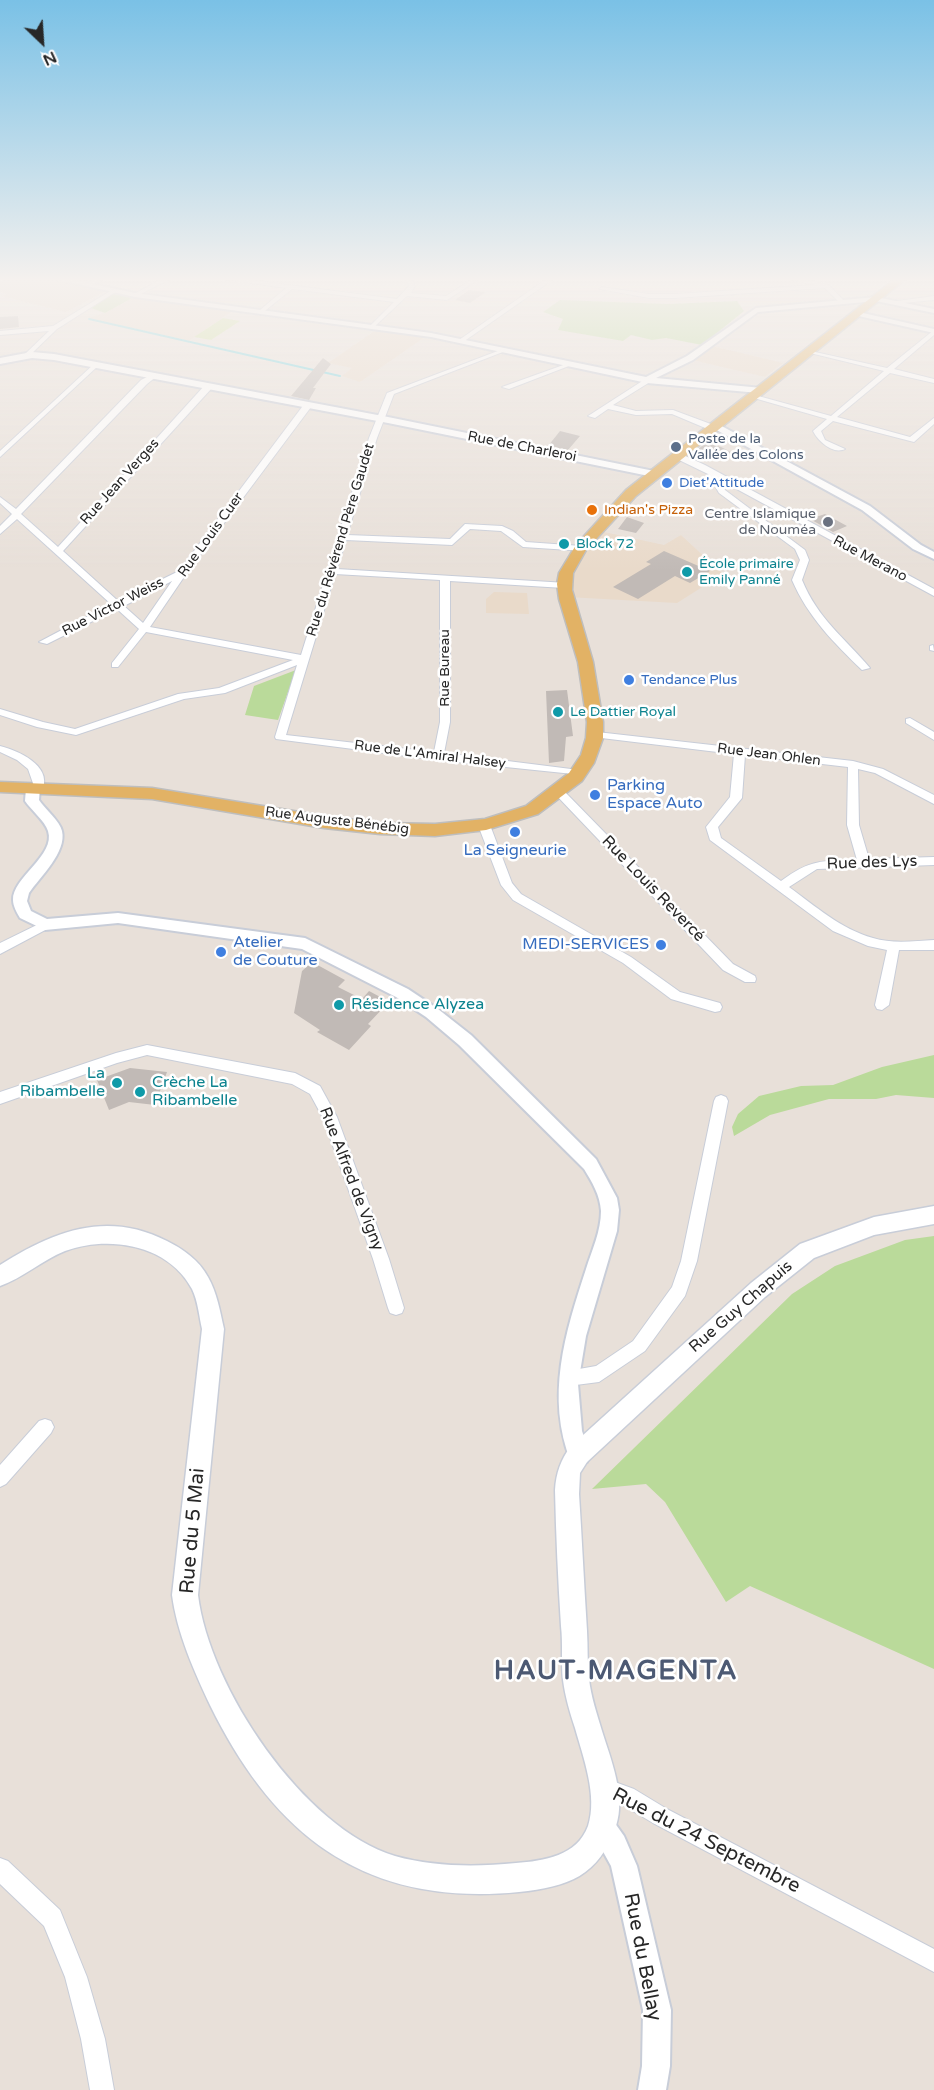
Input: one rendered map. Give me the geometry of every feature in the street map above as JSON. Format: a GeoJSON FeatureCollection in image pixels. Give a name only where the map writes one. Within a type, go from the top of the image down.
{"type":"FeatureCollection","features":[{"type":"Feature","properties":{"kind":"main road"},"geometry":{"type":"LineString","coordinates":[[597,735],[584,654],[564,585],[567,573],[582,549],[614,509],[777,376]]}},
{"type":"Feature","properties":{"kind":"main road","name":"Rue Auguste Bénébig"},"geometry":{"type":"LineString","coordinates":[[0,787],[138,792],[383,830],[427,832],[484,825],[527,812],[560,793],[579,773],[597,735]]}},
{"type":"Feature","properties":{"kind":"main road","name":"Rue Guy Chapuis"},"geometry":{"type":"LineString","coordinates":[[579,1454],[758,1290],[807,1251],[874,1226],[934,1215]]}},
{"type":"Feature","properties":{"kind":"main road","name":"Rue du 5 Mai"},"geometry":{"type":"LineString","coordinates":[[0,1277],[30,1256],[77,1236],[127,1234],[153,1242],[180,1259],[203,1288],[213,1329],[185,1597],[202,1658],[224,1707],[266,1774],[300,1814],[332,1838],[396,1870],[446,1879],[543,1875],[564,1870],[584,1856],[598,1840],[603,1828]]}},
{"type":"Feature","properties":{"kind":"main road","name":"Rue du 24 Septembre"},"geometry":{"type":"LineString","coordinates":[[579,1454],[568,1478],[576,1685],[604,1788]]}},
{"type":"Feature","properties":{"kind":"main road"},"geometry":{"type":"LineString","coordinates":[[603,1828],[604,1788]]}},
{"type":"Feature","properties":{"kind":"street"},"geometry":{"type":"LineString","coordinates":[[0,455],[84,376]]}},
{"type":"Feature","properties":{"kind":"street"},"geometry":{"type":"LineString","coordinates":[[0,531],[144,382],[153,376]]}},
{"type":"Feature","properties":{"kind":"street","name":"Rue de Charleroi"},"geometry":{"type":"LineString","coordinates":[[153,376],[654,474]]}},
{"type":"Feature","properties":{"kind":"street","name":"Rue du Révérend Père Gaudet"},"geometry":{"type":"LineString","coordinates":[[280,737],[390,393],[437,376]]}},
{"type":"Feature","properties":{"kind":"street"},"geometry":{"type":"LineString","coordinates":[[506,387],[538,376]]}},
{"type":"Feature","properties":{"kind":"street"},"geometry":{"type":"LineString","coordinates":[[625,376],[755,393],[833,419],[911,440],[934,420]]}},
{"type":"Feature","properties":{"kind":"street"},"geometry":{"type":"LineString","coordinates":[[592,416],[655,376]]}},
{"type":"Feature","properties":{"kind":"street"},"geometry":{"type":"LineString","coordinates":[[842,449],[822,441],[818,430],[883,376]]}},
{"type":"Feature","properties":{"kind":"street"},"geometry":{"type":"LineString","coordinates":[[912,376],[934,381]]}},
{"type":"Feature","properties":{"kind":"street","name":"Rue Jean Verges"},"geometry":{"type":"LineString","coordinates":[[58,552],[208,387]]}},
{"type":"Feature","properties":{"kind":"street","name":"Rue Louis Cuer"},"geometry":{"type":"LineString","coordinates":[[115,665],[144,629],[183,572],[308,405]]}},
{"type":"Feature","properties":{"kind":"street"},"geometry":{"type":"LineString","coordinates":[[607,406],[636,414],[673,412],[714,427],[866,508],[917,547],[934,556]]}},
{"type":"Feature","properties":{"kind":"street","name":"Rue Merano"},"geometry":{"type":"LineString","coordinates":[[678,456],[934,593]]}},
{"type":"Feature","properties":{"kind":"street"},"geometry":{"type":"LineString","coordinates":[[712,473],[722,491],[798,547],[804,554],[806,561],[797,580],[804,600],[827,630],[865,668]]}},
{"type":"Feature","properties":{"kind":"street"},"geometry":{"type":"LineString","coordinates":[[0,498],[144,629],[304,659]]}},
{"type":"Feature","properties":{"kind":"street"},"geometry":{"type":"LineString","coordinates":[[343,537],[452,542],[468,526],[492,527],[507,529],[523,544],[582,549]]}},
{"type":"Feature","properties":{"kind":"street"},"geometry":{"type":"LineString","coordinates":[[333,571],[564,585]]}},
{"type":"Feature","properties":{"kind":"street","name":"Rue Victor Weiss"},"geometry":{"type":"LineString","coordinates":[[44,642],[183,572]]}},
{"type":"Feature","properties":{"kind":"street","name":"Rue Bureau"},"geometry":{"type":"LineString","coordinates":[[438,757],[445,722],[446,578]]}},
{"type":"Feature","properties":{"kind":"street"},"geometry":{"type":"LineString","coordinates":[[0,712],[41,725],[76,732],[182,696],[221,691],[304,659]]}},
{"type":"Feature","properties":{"kind":"street"},"geometry":{"type":"LineString","coordinates":[[910,721],[934,737]]}},
{"type":"Feature","properties":{"kind":"street","name":"Rue Jean Ohlen"},"geometry":{"type":"LineString","coordinates":[[597,735],[854,764],[879,771],[934,800]]}},
{"type":"Feature","properties":{"kind":"street","name":"Rue de L'Amiral Halsey"},"geometry":{"type":"LineString","coordinates":[[280,737],[579,773]]}},
{"type":"Feature","properties":{"kind":"street"},"geometry":{"type":"LineString","coordinates":[[0,749],[17,756],[34,768],[39,776],[32,801],[55,830],[53,849],[27,883],[20,901],[25,914],[45,925]]}},
{"type":"Feature","properties":{"kind":"street"},"geometry":{"type":"LineString","coordinates":[[740,752],[736,798],[712,827],[716,840],[837,928],[872,943],[894,946],[934,945]]}},
{"type":"Feature","properties":{"kind":"street"},"geometry":{"type":"LineString","coordinates":[[854,764],[853,825],[864,863]]}},
{"type":"Feature","properties":{"kind":"street","name":"Rue Louis Revercé"},"geometry":{"type":"LineString","coordinates":[[560,793],[728,967],[750,979]]}},
{"type":"Feature","properties":{"kind":"street"},"geometry":{"type":"LineString","coordinates":[[484,825],[507,885],[517,897],[627,960],[676,996],[715,1007]]}},
{"type":"Feature","properties":{"kind":"street","name":"Rue des Lys"},"geometry":{"type":"LineString","coordinates":[[781,887],[802,871],[815,865],[934,861]]}},
{"type":"Feature","properties":{"kind":"street"},"geometry":{"type":"LineString","coordinates":[[0,949],[45,925],[118,918],[303,943],[402,993],[432,1013],[465,1040],[590,1164],[603,1185],[610,1210],[604,1242],[577,1329],[568,1378],[567,1415],[572,1438],[579,1454]]}},
{"type":"Feature","properties":{"kind":"street"},"geometry":{"type":"LineString","coordinates":[[882,1005],[894,946]]}},
{"type":"Feature","properties":{"kind":"street","name":"Rue Alfred de Vigny"},"geometry":{"type":"LineString","coordinates":[[0,1098],[116,1058],[147,1050],[295,1079],[315,1090],[330,1117],[381,1259],[396,1308]]}},
{"type":"Feature","properties":{"kind":"street"},"geometry":{"type":"LineString","coordinates":[[568,1378],[599,1374],[639,1346],[680,1291],[689,1262],[720,1101]]}},
{"type":"Feature","properties":{"kind":"street"},"geometry":{"type":"LineString","coordinates":[[0,1478],[45,1427]]}},
{"type":"Feature","properties":{"kind":"street","name":"Rue du 24 Septembre"},"geometry":{"type":"LineString","coordinates":[[604,1788],[627,1796],[660,1816],[934,1961]]}},
{"type":"Feature","properties":{"kind":"street","name":"Rue du Bellay"},"geometry":{"type":"LineString","coordinates":[[603,1828],[615,1845],[624,1866],[657,2010],[657,2066],[652,2090]]}},
{"type":"Feature","properties":{"kind":"street"},"geometry":{"type":"LineString","coordinates":[[0,1869],[52,1918],[76,1977],[93,2039],[102,2090]]}},
{"type":"Feature","properties":{"kind":"shaded area"},"geometry":{"type":"Polygon","coordinates":[[[343,376],[369,376],[360,382],[343,376]]]}},
{"type":"Feature","properties":{"kind":"shaded area"},"geometry":{"type":"Polygon","coordinates":[[[595,530],[664,545],[681,535],[723,574],[677,603],[567,597],[567,573],[595,530]]]}},
{"type":"Feature","properties":{"kind":"shaded area"},"geometry":{"type":"Polygon","coordinates":[[[494,592],[527,593],[529,614],[486,613],[486,599],[494,592]]]}},
{"type":"Feature","properties":{"kind":"green space"},"geometry":{"type":"Polygon","coordinates":[[[296,670],[278,720],[245,715],[254,686],[296,670]]]}},
{"type":"Feature","properties":{"kind":"green space"},"geometry":{"type":"Polygon","coordinates":[[[934,1055],[934,1098],[896,1095],[876,1099],[829,1099],[770,1115],[734,1136],[732,1127],[738,1114],[759,1096],[801,1086],[833,1085],[882,1067],[934,1055]]]}},
{"type":"Feature","properties":{"kind":"green space"},"geometry":{"type":"Polygon","coordinates":[[[934,1236],[934,1669],[750,1586],[726,1602],[665,1502],[646,1484],[592,1489],[792,1294],[835,1266],[905,1240],[934,1236]]]}},
{"type":"Feature","properties":{"kind":"building"},"geometry":{"type":"Polygon","coordinates":[[[308,376],[322,376],[313,388],[316,388],[309,400],[291,396],[308,376]]]}},
{"type":"Feature","properties":{"kind":"building"},"geometry":{"type":"Polygon","coordinates":[[[560,431],[580,436],[568,450],[548,446],[560,431]]]}},
{"type":"Feature","properties":{"kind":"building"},"geometry":{"type":"Polygon","coordinates":[[[706,443],[735,454],[718,460],[698,449],[706,443]]]}},
{"type":"Feature","properties":{"kind":"building","name":"Centre Islamique de Nouméa"},"geometry":{"type":"Polygon","coordinates":[[[825,514],[847,526],[833,532],[810,519],[825,514]]]}},
{"type":"Feature","properties":{"kind":"building"},"geometry":{"type":"Polygon","coordinates":[[[627,517],[644,523],[636,533],[618,529],[627,517]]]}},
{"type":"Feature","properties":{"kind":"building","name":"École primaire Emily Panné"},"geometry":{"type":"Polygon","coordinates":[[[664,551],[710,571],[690,583],[675,576],[638,599],[613,587],[651,564],[646,562],[664,551]]]}},
{"type":"Feature","properties":{"kind":"building","name":"Le Dattier Royal"},"geometry":{"type":"Polygon","coordinates":[[[567,690],[573,736],[566,737],[564,761],[549,763],[546,691],[567,690]]]}},
{"type":"Feature","properties":{"kind":"building","name":"Résidence Alyzea"},"geometry":{"type":"Polygon","coordinates":[[[312,962],[345,980],[338,987],[362,999],[369,991],[384,999],[381,1003],[385,1006],[368,1024],[371,1026],[349,1050],[317,1032],[320,1030],[294,1013],[302,971],[312,962]]]}},
{"type":"Feature","properties":{"kind":"building","name":"Crèche La Ribambelle"},"geometry":{"type":"Polygon","coordinates":[[[130,1068],[167,1072],[155,1105],[129,1102],[109,1110],[97,1080],[130,1068]]]}},
{"type":"Feature","properties":{"kind":"place","name":"Poste de la Vallée des Colons"},"geometry":{"type":"Point","coordinates":[676,447]}},
{"type":"Feature","properties":{"kind":"place","name":"Diet'Attitude"},"geometry":{"type":"Point","coordinates":[667,483]}},
{"type":"Feature","properties":{"kind":"place","name":"Indian's Pizza"},"geometry":{"type":"Point","coordinates":[592,510]}},
{"type":"Feature","properties":{"kind":"place","name":"Centre Islamique de Nouméa"},"geometry":{"type":"Point","coordinates":[828,522]}},
{"type":"Feature","properties":{"kind":"place","name":"Block 72"},"geometry":{"type":"Point","coordinates":[564,544]}},
{"type":"Feature","properties":{"kind":"place","name":"École primaire Emily Panné"},"geometry":{"type":"Point","coordinates":[687,572]}},
{"type":"Feature","properties":{"kind":"place","name":"Tendance Plus"},"geometry":{"type":"Point","coordinates":[629,680]}},
{"type":"Feature","properties":{"kind":"place","name":"Le Dattier Royal"},"geometry":{"type":"Point","coordinates":[558,712]}},
{"type":"Feature","properties":{"kind":"place","name":"Parking Espace Auto"},"geometry":{"type":"Point","coordinates":[595,795]}},
{"type":"Feature","properties":{"kind":"place","name":"La Seigneurie"},"geometry":{"type":"Point","coordinates":[515,832]}},
{"type":"Feature","properties":{"kind":"place","name":"MEDI-SERVICES"},"geometry":{"type":"Point","coordinates":[661,945]}},
{"type":"Feature","properties":{"kind":"place","name":"Atelier de Couture"},"geometry":{"type":"Point","coordinates":[221,952]}},
{"type":"Feature","properties":{"kind":"place","name":"Résidence Alyzea"},"geometry":{"type":"Point","coordinates":[339,1005]}},
{"type":"Feature","properties":{"kind":"place","name":"La Ribambelle"},"geometry":{"type":"Point","coordinates":[117,1083]}},
{"type":"Feature","properties":{"kind":"place","name":"Crèche La Ribambelle"},"geometry":{"type":"Point","coordinates":[140,1092]}},
{"type":"Feature","properties":{"kind":"district","name":"HAUT-MAGENTA"},"geometry":{"type":"Point","coordinates":[616,1672]}}]}
